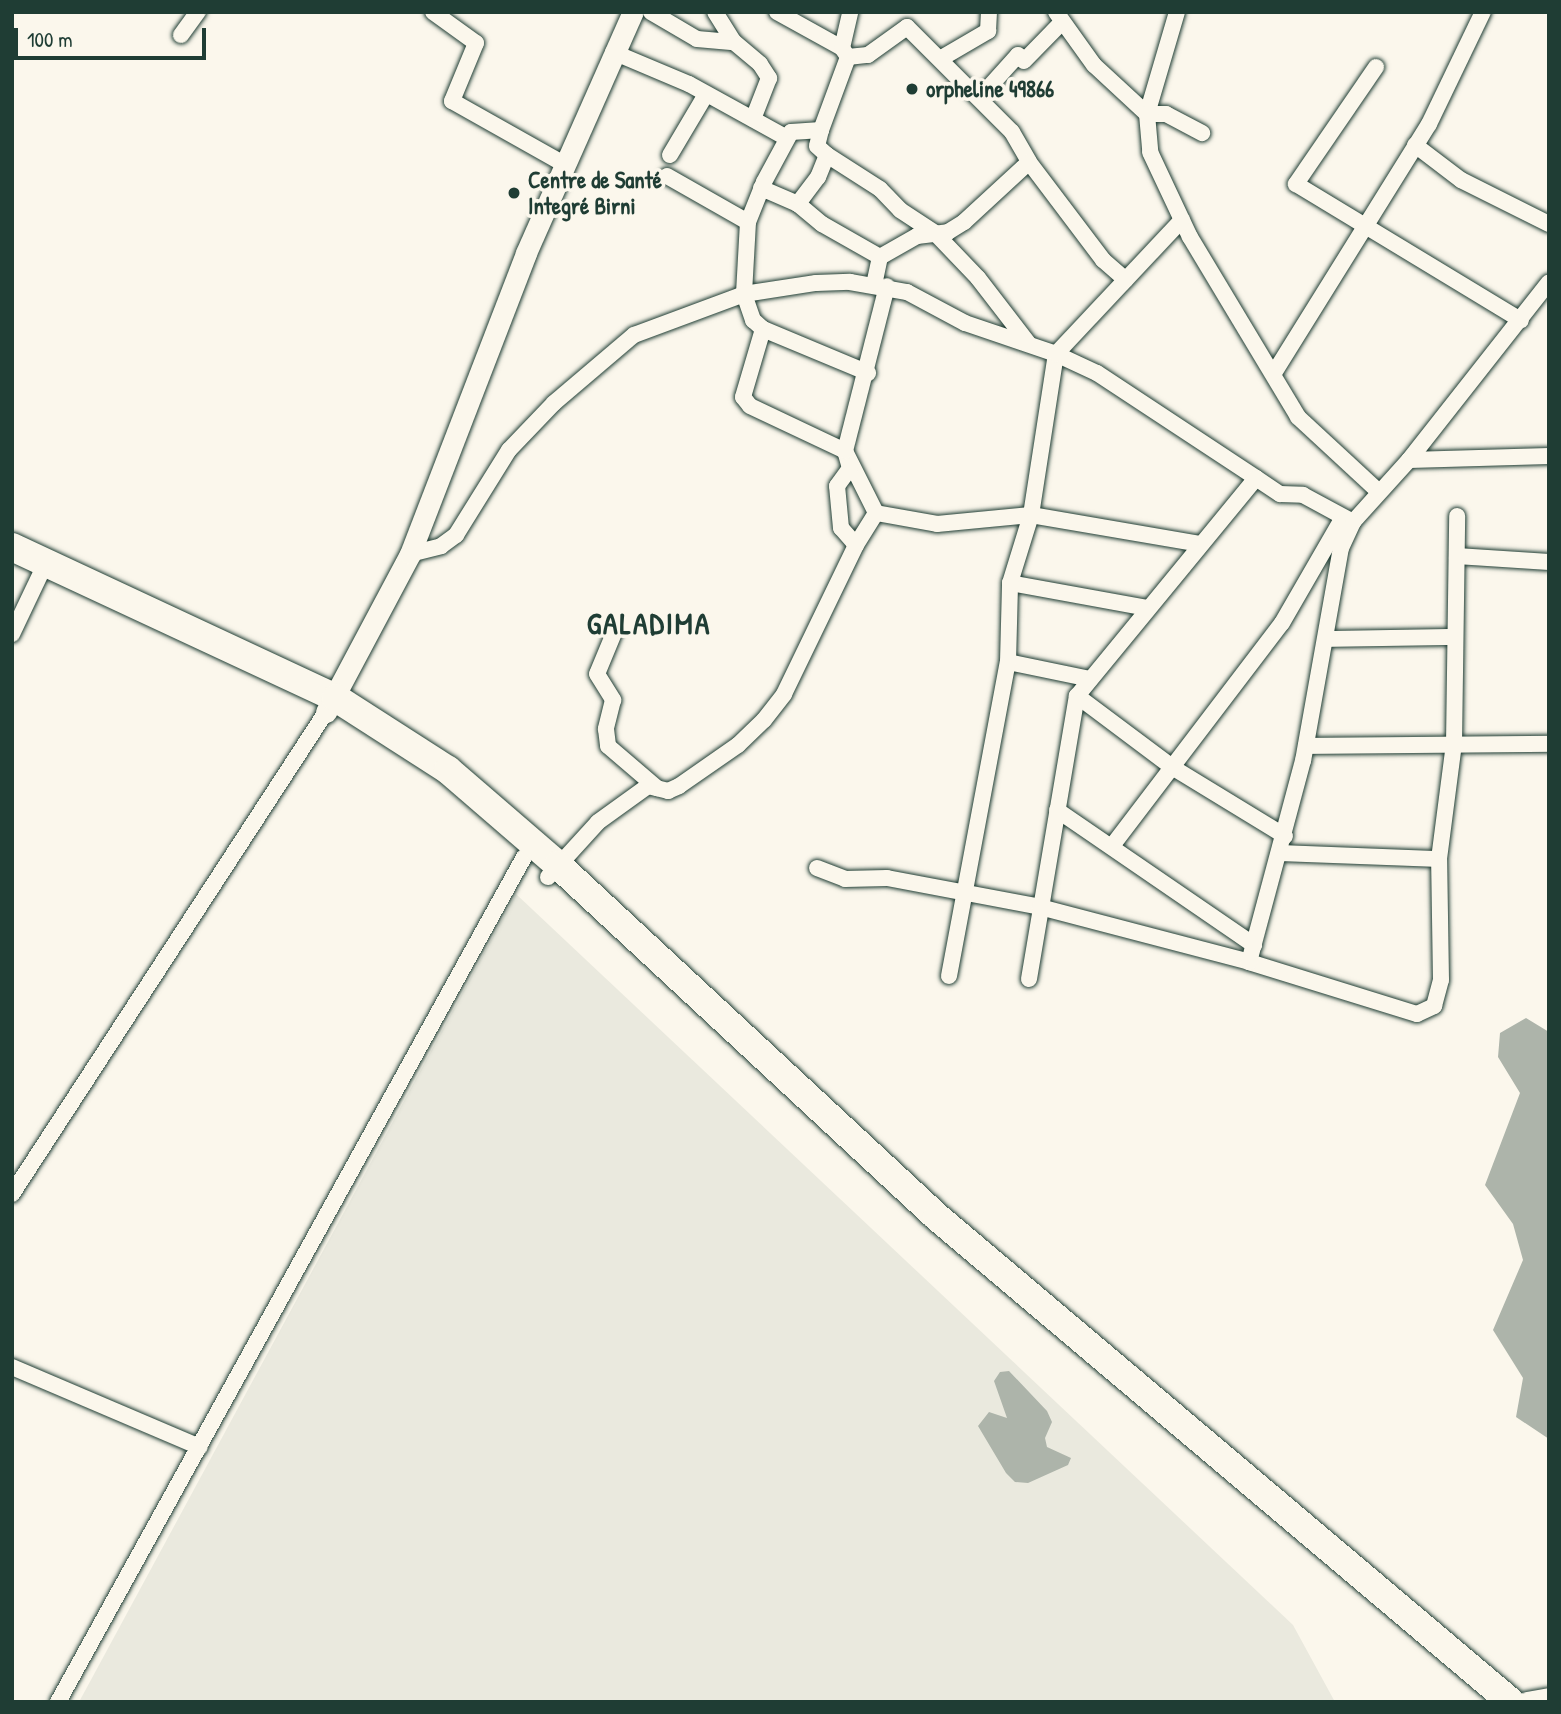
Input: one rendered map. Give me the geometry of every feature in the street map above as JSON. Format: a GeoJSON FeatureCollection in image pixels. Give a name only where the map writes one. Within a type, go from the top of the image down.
{"type":"FeatureCollection","features":[{"type":"Feature","properties":{"kind":"highway"},"geometry":{"type":"LineString","coordinates":[[12,547],[331,705],[506,829],[936,1217],[1511,1702]]}},
{"type":"Feature","properties":{"kind":"highway"},"geometry":{"type":"LineString","coordinates":[[12,562],[331,705]]}},
{"type":"Feature","properties":{"kind":"highway"},"geometry":{"type":"LineString","coordinates":[[506,829],[524,857],[553,871],[1018,1308],[1489,1702]]}},
{"type":"Feature","properties":{"kind":"street"},"geometry":{"type":"LineString","coordinates":[[181,35],[198,12]]}},
{"type":"Feature","properties":{"kind":"street"},"geometry":{"type":"LineString","coordinates":[[433,12],[450,17],[476,43],[452,101],[564,164]]}},
{"type":"Feature","properties":{"kind":"street"},"geometry":{"type":"LineString","coordinates":[[12,1194],[331,705],[410,555],[564,164],[633,12]]}},
{"type":"Feature","properties":{"kind":"street"},"geometry":{"type":"LineString","coordinates":[[651,12],[697,39],[734,42]]}},
{"type":"Feature","properties":{"kind":"street"},"geometry":{"type":"LineString","coordinates":[[715,12],[734,42],[769,78],[753,119]]}},
{"type":"Feature","properties":{"kind":"street"},"geometry":{"type":"LineString","coordinates":[[777,12],[845,52],[868,55],[907,27],[956,79],[981,96],[1012,132],[1029,162],[1103,260],[1126,280]]}},
{"type":"Feature","properties":{"kind":"street"},"geometry":{"type":"LineString","coordinates":[[850,12],[845,52],[817,146],[880,189],[900,210],[935,233],[978,278],[1028,343]]}},
{"type":"Feature","properties":{"kind":"street"},"geometry":{"type":"LineString","coordinates":[[940,59],[988,31],[989,12]]}},
{"type":"Feature","properties":{"kind":"street"},"geometry":{"type":"LineString","coordinates":[[1177,12],[1147,114],[1150,152],[1182,220],[1254,347],[1274,373],[1298,417],[1379,492]]}},
{"type":"Feature","properties":{"kind":"street"},"geometry":{"type":"LineString","coordinates":[[1274,373],[1415,145],[1483,12]]}},
{"type":"Feature","properties":{"kind":"street"},"geometry":{"type":"LineString","coordinates":[[981,96],[1018,55],[1024,61],[1059,17],[1094,65],[1147,114],[1166,114],[1202,133]]}},
{"type":"Feature","properties":{"kind":"street"},"geometry":{"type":"LineString","coordinates":[[613,52],[787,138]]}},
{"type":"Feature","properties":{"kind":"street"},"geometry":{"type":"LineString","coordinates":[[1376,67],[1296,184],[1521,320]]}},
{"type":"Feature","properties":{"kind":"street"},"geometry":{"type":"LineString","coordinates":[[670,155],[705,96]]}},
{"type":"Feature","properties":{"kind":"street"},"geometry":{"type":"LineString","coordinates":[[821,130],[796,130],[787,138],[761,188],[748,222],[744,295],[753,320],[763,329],[867,373]]}},
{"type":"Feature","properties":{"kind":"street"},"geometry":{"type":"LineString","coordinates":[[1415,145],[1461,180],[1549,225]]}},
{"type":"Feature","properties":{"kind":"street"},"geometry":{"type":"LineString","coordinates":[[798,204],[818,177],[827,155]]}},
{"type":"Feature","properties":{"kind":"street"},"geometry":{"type":"LineString","coordinates":[[880,257],[917,236],[935,233],[964,222],[1029,162]]}},
{"type":"Feature","properties":{"kind":"street"},"geometry":{"type":"LineString","coordinates":[[667,176],[748,222]]}},
{"type":"Feature","properties":{"kind":"street"},"geometry":{"type":"LineString","coordinates":[[761,188],[798,204],[822,224],[880,257]]}},
{"type":"Feature","properties":{"kind":"street"},"geometry":{"type":"LineString","coordinates":[[949,976],[1008,662],[1010,583],[1031,515],[1056,354],[1182,220]]}},
{"type":"Feature","properties":{"kind":"street"},"geometry":{"type":"LineString","coordinates":[[856,545],[841,528],[837,486],[850,468],[845,451],[867,373],[881,286],[880,257]]}},
{"type":"Feature","properties":{"kind":"street"},"geometry":{"type":"LineString","coordinates":[[1112,846],[1282,623],[1348,521],[1409,460],[1549,282]]}},
{"type":"Feature","properties":{"kind":"street"},"geometry":{"type":"LineString","coordinates":[[410,555],[440,546],[456,535],[509,450],[554,403],[634,335],[744,295],[816,283],[881,286],[923,299],[965,323],[1056,354],[1097,373],[1280,494],[1303,495],[1348,521]]}},
{"type":"Feature","properties":{"kind":"street"},"geometry":{"type":"LineString","coordinates":[[763,329],[743,397],[750,406],[845,451],[876,513]]}},
{"type":"Feature","properties":{"kind":"street"},"geometry":{"type":"LineString","coordinates":[[1409,460],[1549,456]]}},
{"type":"Feature","properties":{"kind":"street"},"geometry":{"type":"LineString","coordinates":[[1029,979],[1077,696],[1256,478]]}},
{"type":"Feature","properties":{"kind":"street"},"geometry":{"type":"LineString","coordinates":[[876,513],[937,524],[1031,515],[1200,544]]}},
{"type":"Feature","properties":{"kind":"street"},"geometry":{"type":"LineString","coordinates":[[553,871],[598,822],[648,786],[679,786],[726,754],[779,702],[856,545],[876,513]]}},
{"type":"Feature","properties":{"kind":"street"},"geometry":{"type":"LineString","coordinates":[[817,869],[845,880],[887,878],[1040,907],[1249,962],[1417,1014],[1434,1006],[1441,980],[1439,859],[1454,744],[1457,516]]}},
{"type":"Feature","properties":{"kind":"street"},"geometry":{"type":"LineString","coordinates":[[1249,962],[1285,836],[1306,746],[1348,521]]}},
{"type":"Feature","properties":{"kind":"street"},"geometry":{"type":"LineString","coordinates":[[1457,556],[1549,562]]}},
{"type":"Feature","properties":{"kind":"street"},"geometry":{"type":"LineString","coordinates":[[12,634],[40,575]]}},
{"type":"Feature","properties":{"kind":"street"},"geometry":{"type":"LineString","coordinates":[[1010,583],[1147,608]]}},
{"type":"Feature","properties":{"kind":"street"},"geometry":{"type":"LineString","coordinates":[[614,633],[597,674],[613,700],[606,730],[608,746],[657,788]]}},
{"type":"Feature","properties":{"kind":"street"},"geometry":{"type":"LineString","coordinates":[[1326,639],[1454,637]]}},
{"type":"Feature","properties":{"kind":"street"},"geometry":{"type":"LineString","coordinates":[[1008,662],[1090,679]]}},
{"type":"Feature","properties":{"kind":"street"},"geometry":{"type":"LineString","coordinates":[[1077,696],[1172,767],[1285,836]]}},
{"type":"Feature","properties":{"kind":"street"},"geometry":{"type":"LineString","coordinates":[[1306,746],[1549,744]]}},
{"type":"Feature","properties":{"kind":"street"},"geometry":{"type":"LineString","coordinates":[[1058,810],[1254,945]]}},
{"type":"Feature","properties":{"kind":"street"},"geometry":{"type":"LineString","coordinates":[[1280,853],[1439,859]]}},
{"type":"Feature","properties":{"kind":"street"},"geometry":{"type":"LineString","coordinates":[[58,1702],[524,857]]}},
{"type":"Feature","properties":{"kind":"street"},"geometry":{"type":"LineString","coordinates":[[12,1367],[200,1447]]}},
{"type":"Feature","properties":{"kind":"street"},"geometry":{"type":"LineString","coordinates":[[1527,1702],[1548,1700]]}},
{"type":"Feature","properties":{"kind":"shaded area"},"geometry":{"type":"Polygon","coordinates":[[[516,894],[1293,1625],[1335,1702],[79,1702],[516,894]]]}},
{"type":"Feature","properties":{"kind":"shaded area"},"geometry":{"type":"Polygon","coordinates":[[[1526,1018],[1549,1032],[1549,1439],[1516,1417],[1523,1378],[1493,1330],[1523,1260],[1513,1224],[1485,1185],[1520,1093],[1498,1057],[1500,1033],[1526,1018]]]}},
{"type":"Feature","properties":{"kind":"shaded area"},"geometry":{"type":"Polygon","coordinates":[[[1009,1371],[1047,1411],[1052,1422],[1045,1438],[1047,1447],[1071,1458],[1068,1465],[1028,1483],[1015,1482],[1006,1473],[978,1426],[989,1412],[1007,1418],[994,1381],[1000,1372],[1009,1371]]]}},
{"type":"Feature","properties":{"kind":"place","name":"orpheline 49866"},"geometry":{"type":"Point","coordinates":[912,89]}},
{"type":"Feature","properties":{"kind":"place","name":"Centre de Santé Integré Birni"},"geometry":{"type":"Point","coordinates":[514,193]}},
{"type":"Feature","properties":{"kind":"district","name":"GALADIMA"},"geometry":{"type":"Point","coordinates":[649,623]}}]}
